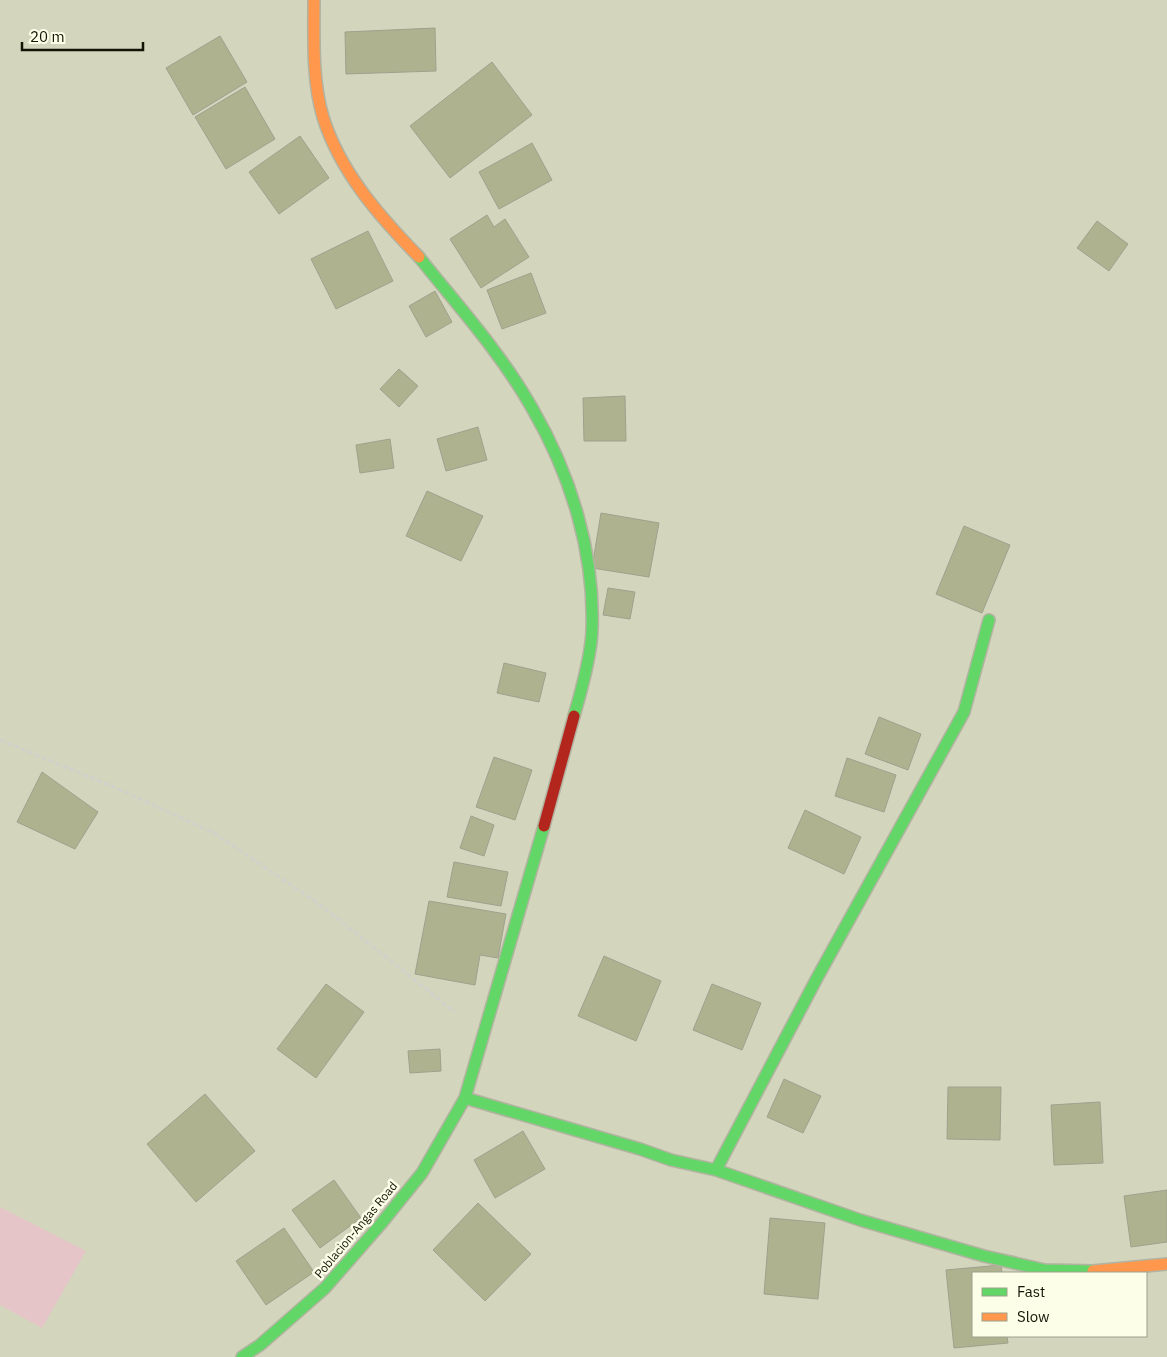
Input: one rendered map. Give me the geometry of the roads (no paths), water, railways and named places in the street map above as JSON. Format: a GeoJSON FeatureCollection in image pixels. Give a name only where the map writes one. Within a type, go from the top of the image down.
{"type":"FeatureCollection","features":[{"type":"Feature","properties":{"kind":"street","name":"Poblacion-Angas Road"},"geometry":{"type":"LineString","coordinates":[[242,1357],[260,1345],[325,1288],[380,1225],[422,1173],[465,1098],[582,687],[592,633],[591,588],[584,542],[575,506],[560,461],[532,407],[491,346],[419,256],[387,224],[354,180],[333,144],[323,116],[318,89],[314,54],[314,0]]}},
{"type":"Feature","properties":{"kind":"street"},"geometry":{"type":"LineString","coordinates":[[716,1170],[821,970],[964,712],[989,620]]}},
{"type":"Feature","properties":{"kind":"street"},"geometry":{"type":"LineString","coordinates":[[465,1098],[640,1149],[671,1160],[716,1170],[860,1220],[984,1256],[1046,1270],[1085,1272],[1167,1264]]}}]}
